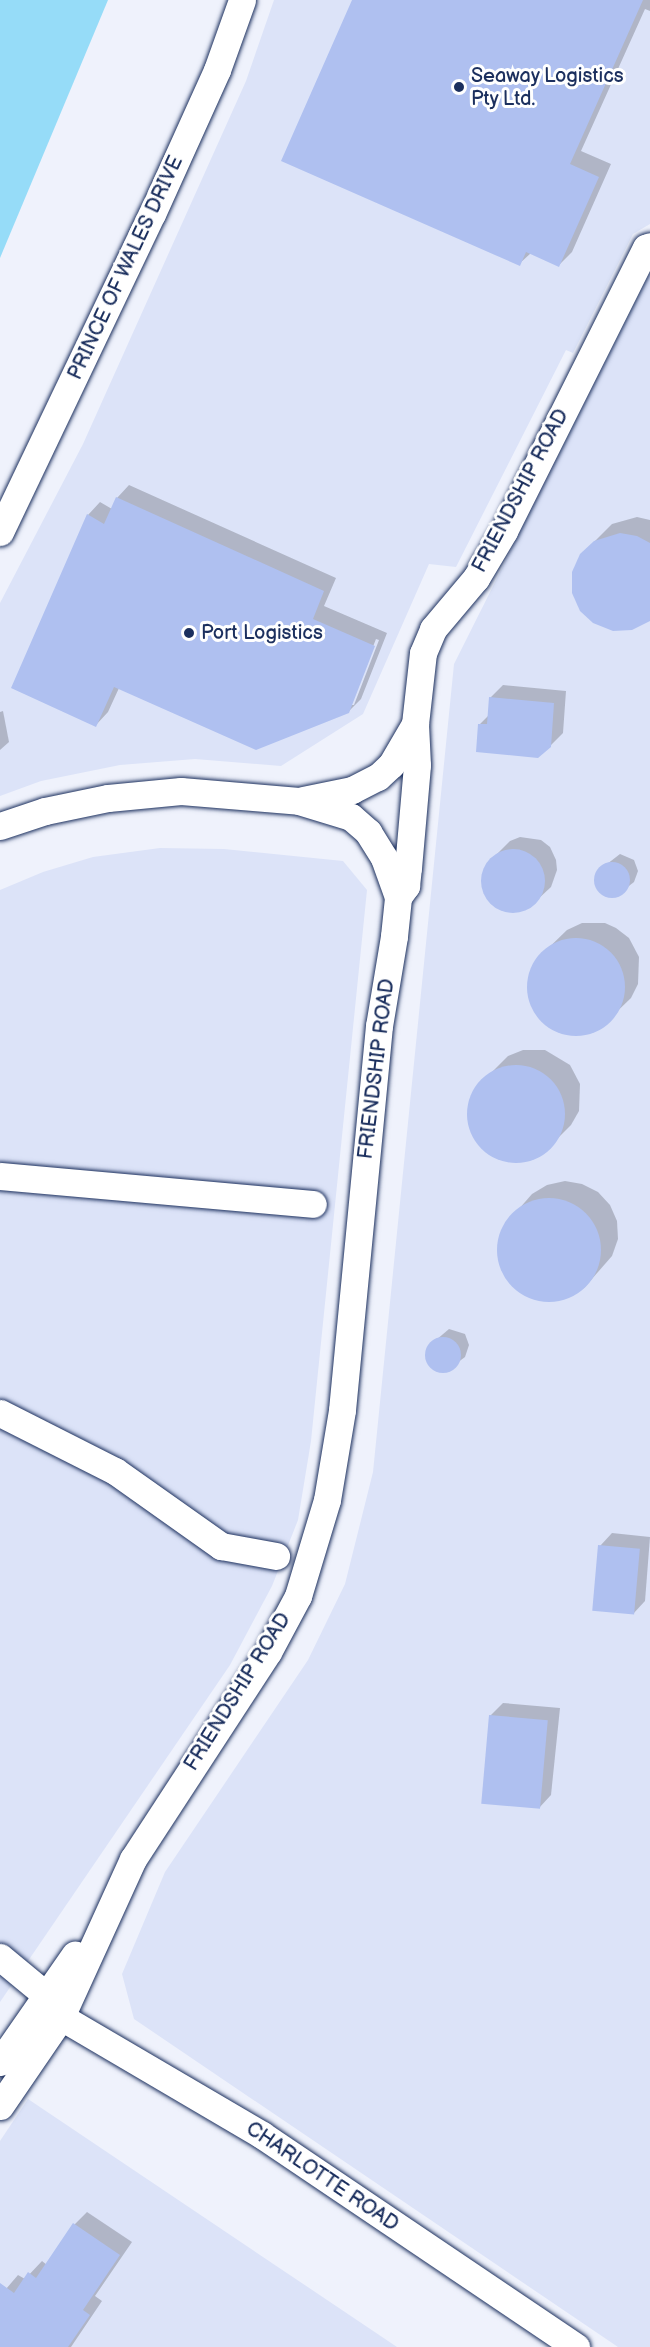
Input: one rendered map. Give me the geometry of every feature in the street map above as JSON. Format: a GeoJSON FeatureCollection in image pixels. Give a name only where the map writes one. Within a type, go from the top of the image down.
{"type":"FeatureCollection","features":[{"type":"Feature","properties":{"kind":"street","name":"PRINCE OF WALES DRIVE"},"geometry":{"type":"LineString","coordinates":[[0,532],[152,214],[217,70],[242,0]]}},
{"type":"Feature","properties":{"kind":"street","name":"FRIENDSHIP ROAD"},"geometry":{"type":"LineString","coordinates":[[0,2106],[157,1818],[268,1652],[297,1596],[320,1532],[334,1468],[342,1410],[379,1026],[398,897],[406,885],[408,868],[417,759],[415,724],[423,652],[433,629],[476,578],[504,531],[646,248],[650,246]]}},
{"type":"Feature","properties":{"kind":"street"},"geometry":{"type":"LineString","coordinates":[[299,801],[352,790],[372,782],[391,765],[415,724]]}},
{"type":"Feature","properties":{"kind":"street"},"geometry":{"type":"LineString","coordinates":[[0,826],[45,811],[108,798],[181,791],[299,801],[351,818],[368,832],[384,858],[398,897]]}},
{"type":"Feature","properties":{"kind":"street"},"geometry":{"type":"LineString","coordinates":[[0,1176],[313,1204]]}},
{"type":"Feature","properties":{"kind":"street"},"geometry":{"type":"LineString","coordinates":[[0,1413],[115,1471],[221,1546],[276,1556]]}},
{"type":"Feature","properties":{"kind":"street","name":"CHARLOTTE ROAD"},"geometry":{"type":"LineString","coordinates":[[0,1957],[53,2006],[262,2135],[576,2347]]}},
{"type":"Feature","properties":{"kind":"street","name":"FRIENDSHIP ROAD"},"geometry":{"type":"LineString","coordinates":[[0,2062],[53,2006]]}},
{"type":"Feature","properties":{"kind":"shaded area"},"geometry":{"type":"Polygon","coordinates":[[[274,0],[650,0],[650,224],[633,234],[573,353],[566,350],[456,567],[429,564],[363,714],[281,766],[195,759],[120,765],[41,781],[0,796],[0,603],[83,444],[246,81],[274,0]]]}},
{"type":"Feature","properties":{"kind":"shaded area"},"geometry":{"type":"Polygon","coordinates":[[[650,273],[650,2347],[618,2347],[134,2019],[122,1974],[165,1872],[308,1660],[345,1584],[373,1472],[454,664],[650,273]]]}},
{"type":"Feature","properties":{"kind":"shaded area"},"geometry":{"type":"Polygon","coordinates":[[[160,848],[224,849],[343,861],[367,890],[311,1441],[298,1520],[272,1586],[230,1665],[0,2002],[0,890],[43,872],[93,857],[160,848]]]}},
{"type":"Feature","properties":{"kind":"shaded area"},"geometry":{"type":"Polygon","coordinates":[[[28,2099],[397,2347],[0,2347],[0,2141],[28,2099]]]}},
{"type":"Feature","properties":{"kind":"water"},"geometry":{"type":"Polygon","coordinates":[[[0,0],[108,0],[0,258],[0,0]]]}},
{"type":"Feature","properties":{"kind":"building","name":"Seaway Logistics Pty Ltd."},"geometry":{"type":"Polygon","coordinates":[[[352,0],[643,0],[570,164],[599,177],[559,267],[526,252],[520,266],[281,161],[352,0]]]}},
{"type":"Feature","properties":{"kind":"building","name":"Port Logistics"},"geometry":{"type":"Polygon","coordinates":[[[116,497],[324,591],[313,619],[375,646],[349,713],[256,750],[114,687],[96,727],[11,688],[87,514],[104,524],[116,497]]]}},
{"type":"Feature","properties":{"kind":"building"},"geometry":{"type":"Polygon","coordinates":[[[620,533],[637,536],[650,543],[650,621],[632,630],[613,631],[593,623],[580,611],[572,593],[572,572],[580,554],[594,541],[620,533]]]}},
{"type":"Feature","properties":{"kind":"building"},"geometry":{"type":"Polygon","coordinates":[[[489,697],[554,703],[551,747],[538,758],[476,752],[478,724],[487,724],[489,697]]]}},
{"type":"Feature","properties":{"kind":"building"},"geometry":{"type":"Polygon","coordinates":[[[513,849],[525,851],[536,858],[543,869],[545,881],[543,893],[536,904],[525,911],[513,913],[501,911],[490,904],[483,893],[481,881],[483,869],[490,858],[501,851],[513,849]]]}},
{"type":"Feature","properties":{"kind":"building"},"geometry":{"type":"Polygon","coordinates":[[[612,862],[625,867],[630,880],[625,893],[612,898],[599,893],[594,880],[599,867],[612,862]]]}},
{"type":"Feature","properties":{"kind":"building"},"geometry":{"type":"Polygon","coordinates":[[[576,938],[595,942],[610,953],[621,968],[625,987],[621,1006],[610,1021],[595,1032],[576,1036],[557,1032],[542,1021],[531,1006],[527,987],[531,968],[542,953],[557,942],[576,938]]]}},
{"type":"Feature","properties":{"kind":"building"},"geometry":{"type":"Polygon","coordinates":[[[516,1065],[535,1069],[550,1080],[561,1095],[565,1114],[561,1133],[550,1148],[535,1159],[516,1163],[497,1159],[482,1148],[471,1133],[467,1114],[471,1095],[482,1080],[497,1069],[516,1065]]]}},
{"type":"Feature","properties":{"kind":"building"},"geometry":{"type":"Polygon","coordinates":[[[549,1198],[569,1202],[586,1213],[597,1230],[601,1250],[597,1270],[586,1287],[569,1298],[549,1302],[529,1298],[512,1287],[501,1270],[497,1250],[501,1230],[512,1213],[529,1202],[549,1198]]]}},
{"type":"Feature","properties":{"kind":"building"},"geometry":{"type":"Polygon","coordinates":[[[443,1337],[456,1342],[461,1355],[456,1368],[443,1373],[430,1368],[425,1355],[430,1342],[443,1337]]]}},
{"type":"Feature","properties":{"kind":"building"},"geometry":{"type":"Polygon","coordinates":[[[598,1545],[640,1549],[634,1614],[592,1611],[598,1545]]]}},
{"type":"Feature","properties":{"kind":"building"},"geometry":{"type":"Polygon","coordinates":[[[489,1715],[548,1720],[540,1809],[481,1804],[489,1715]]]}},
{"type":"Feature","properties":{"kind":"building"},"geometry":{"type":"Polygon","coordinates":[[[73,2223],[120,2255],[83,2310],[90,2315],[68,2347],[0,2347],[0,2283],[14,2293],[28,2272],[36,2278],[73,2223]]]}},
{"type":"Feature","properties":{"kind":"place","name":"Seaway Logistics Pty Ltd."},"geometry":{"type":"Point","coordinates":[459,87]}},
{"type":"Feature","properties":{"kind":"place","name":"Port Logistics"},"geometry":{"type":"Point","coordinates":[189,633]}}]}
